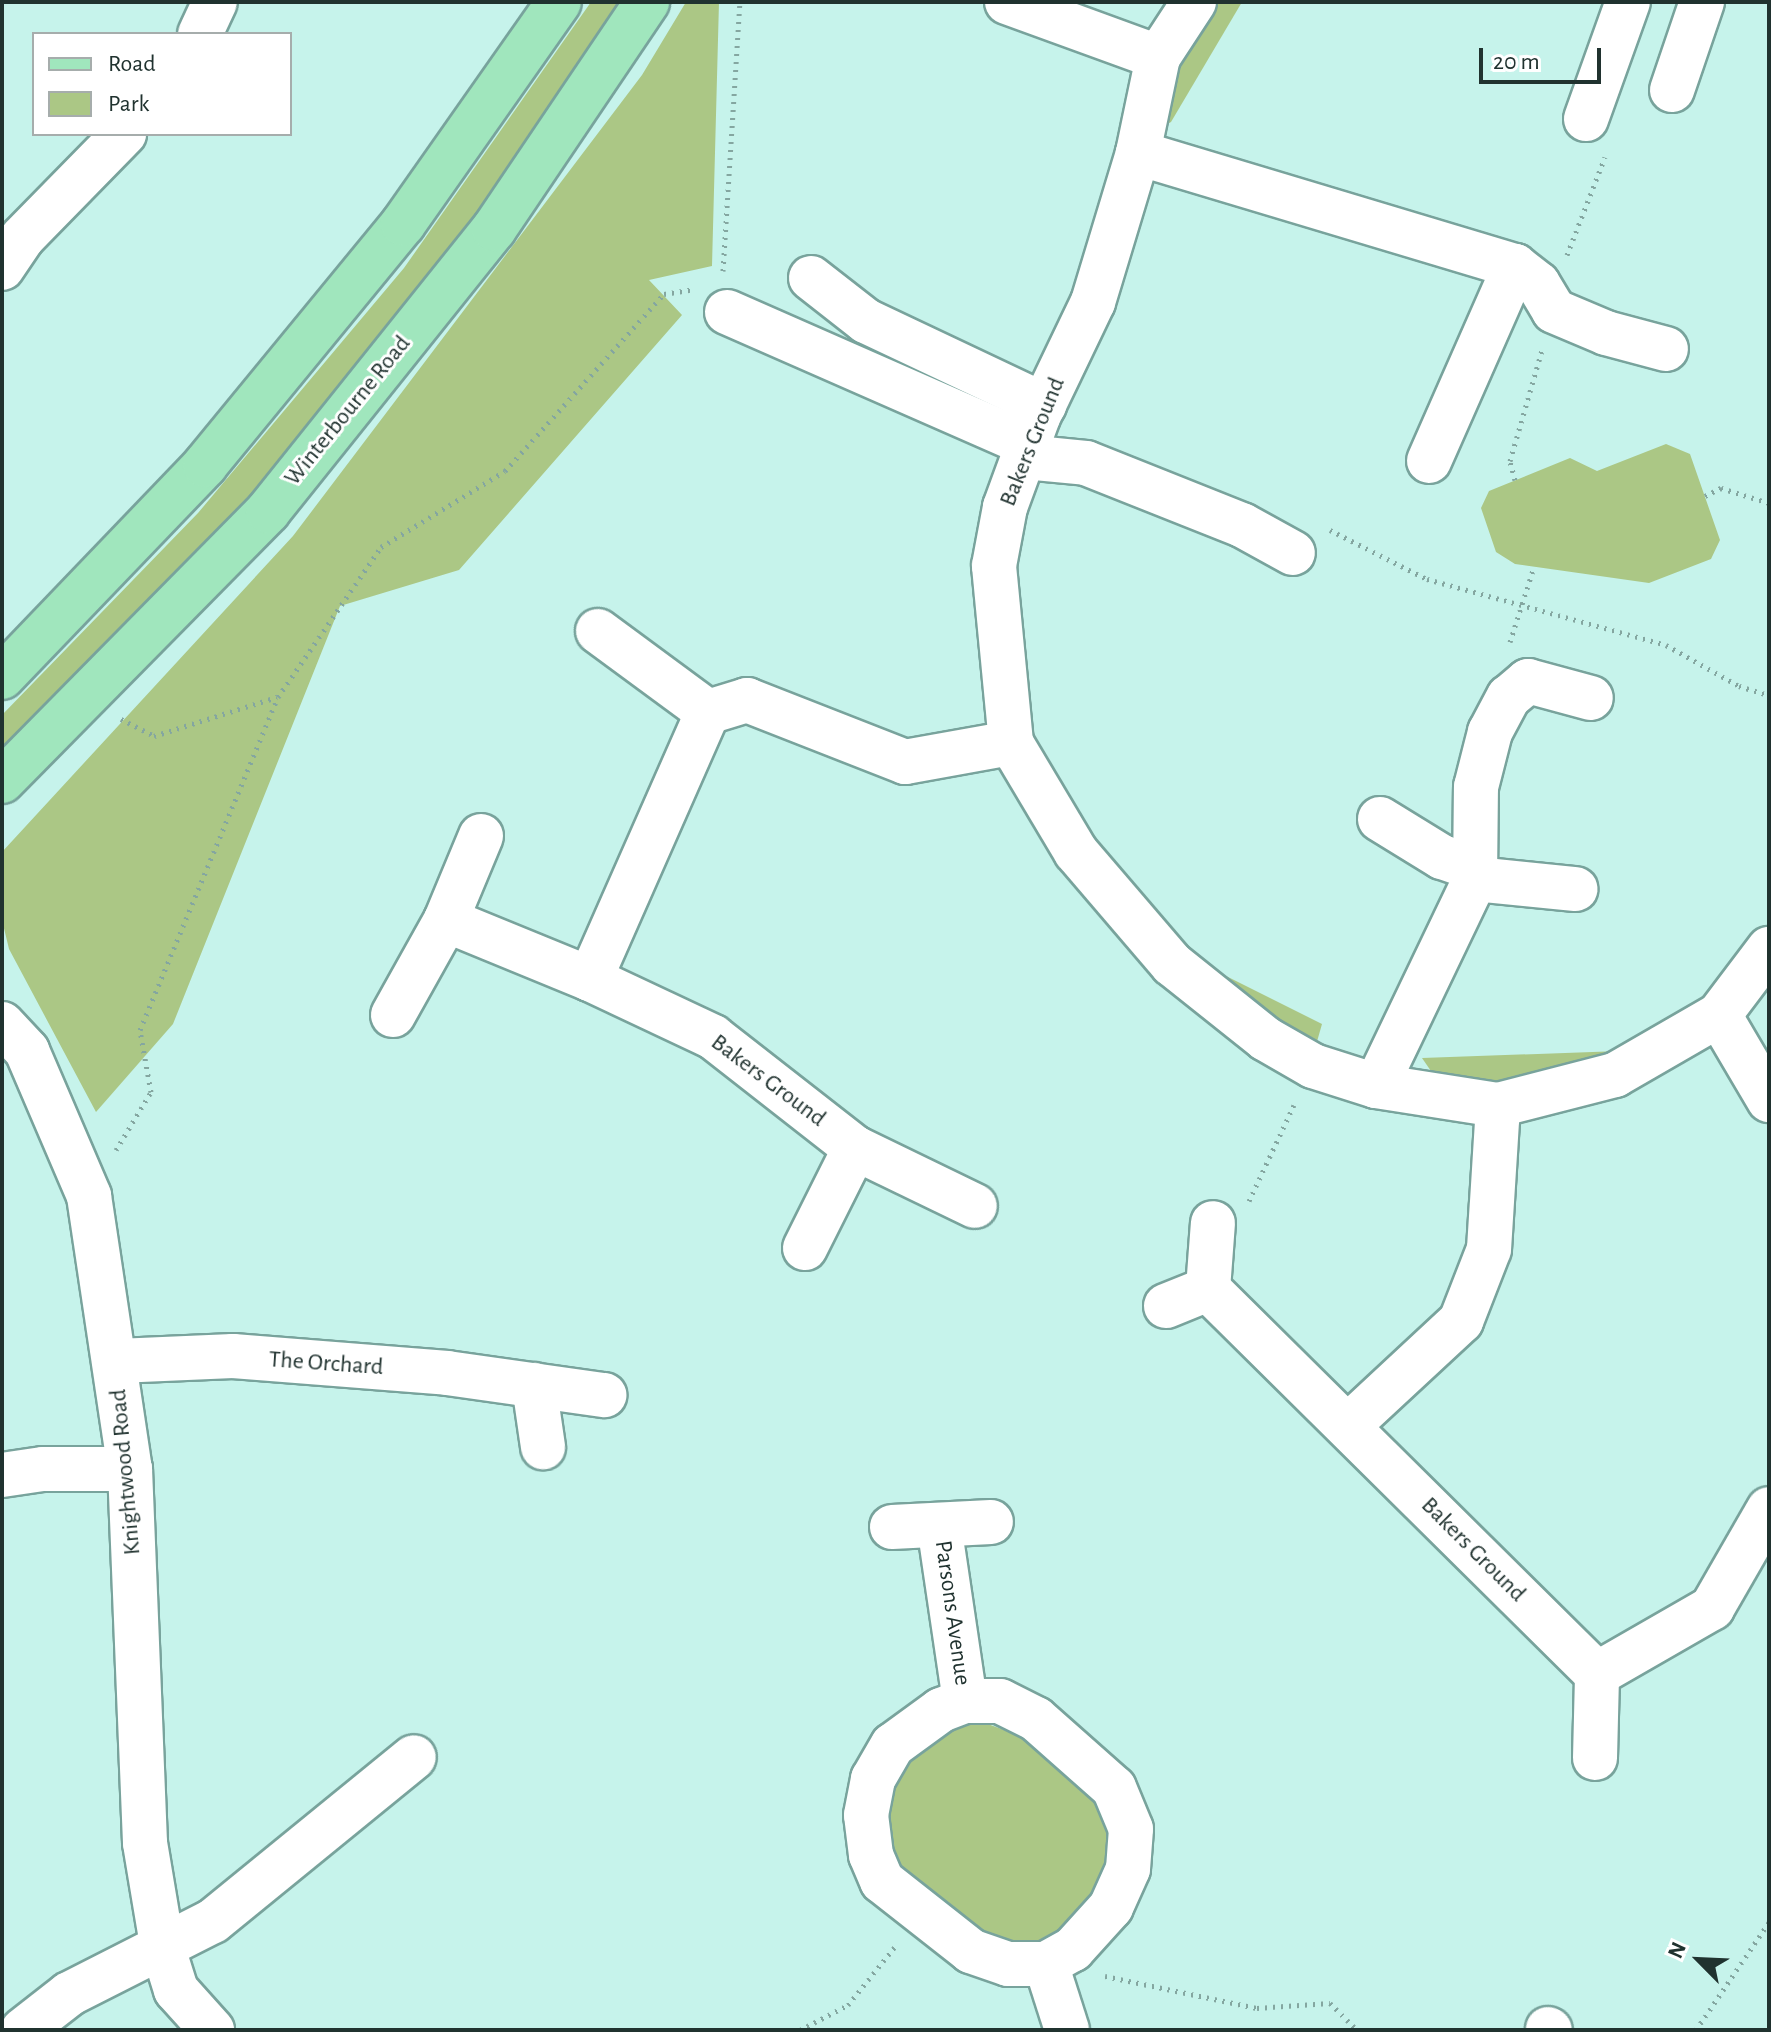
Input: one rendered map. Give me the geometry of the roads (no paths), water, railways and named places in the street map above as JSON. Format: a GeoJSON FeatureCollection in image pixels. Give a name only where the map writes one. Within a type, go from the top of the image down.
{"type":"FeatureCollection","features":[{"type":"Feature","properties":{"kind":"main road"},"geometry":{"type":"LineString","coordinates":[[2,677],[225,441],[403,224],[559,2]]}},
{"type":"Feature","properties":{"kind":"main road","name":"Winterbourne Road"},"geometry":{"type":"LineString","coordinates":[[2,781],[268,511],[494,229],[647,2]]}},
{"type":"Feature","properties":{"kind":"street"},"geometry":{"type":"LineString","coordinates":[[201,32],[215,2]]}},
{"type":"Feature","properties":{"kind":"street"},"geometry":{"type":"LineString","coordinates":[[1007,2],[1158,57]]}},
{"type":"Feature","properties":{"kind":"street","name":"Bakers Ground"},"geometry":{"type":"LineString","coordinates":[[1194,2],[1158,57],[1138,153],[1093,302],[1005,507],[994,566],[1011,743],[1076,852],[1172,964],[1266,1039],[1313,1066],[1376,1086],[1498,1105],[1615,1075],[1719,1015],[1769,949]]}},
{"type":"Feature","properties":{"kind":"street"},"geometry":{"type":"LineString","coordinates":[[1586,119],[1628,2]]}},
{"type":"Feature","properties":{"kind":"street"},"geometry":{"type":"LineString","coordinates":[[1672,90],[1702,2]]}},
{"type":"Feature","properties":{"kind":"street"},"geometry":{"type":"LineString","coordinates":[[2,268],[22,238],[122,136]]}},
{"type":"Feature","properties":{"kind":"street"},"geometry":{"type":"LineString","coordinates":[[1138,153],[1515,266],[1538,284],[1554,311],[1606,333],[1666,349]]}},
{"type":"Feature","properties":{"kind":"street"},"geometry":{"type":"LineString","coordinates":[[1429,461],[1515,266]]}},
{"type":"Feature","properties":{"kind":"street"},"geometry":{"type":"LineString","coordinates":[[811,278],[866,321],[947,354],[1033,436]]}},
{"type":"Feature","properties":{"kind":"street"},"geometry":{"type":"LineString","coordinates":[[719,294],[1086,463],[1242,525],[1293,553]]}},
{"type":"Feature","properties":{"kind":"street"},"geometry":{"type":"LineString","coordinates":[[598,631],[708,712]]}},
{"type":"Feature","properties":{"kind":"street"},"geometry":{"type":"LineString","coordinates":[[1376,1086],[1473,859],[1476,787],[1490,732],[1509,697],[1528,681],[1591,698]]}},
{"type":"Feature","properties":{"kind":"street"},"geometry":{"type":"LineString","coordinates":[[590,979],[708,712],[747,700],[905,762],[1011,743]]}},
{"type":"Feature","properties":{"kind":"street"},"geometry":{"type":"LineString","coordinates":[[1380,819],[1442,857],[1473,859],[1576,889]]}},
{"type":"Feature","properties":{"kind":"street"},"geometry":{"type":"LineString","coordinates":[[393,1015],[446,920],[481,836]]}},
{"type":"Feature","properties":{"kind":"street","name":"Bakers Ground"},"geometry":{"type":"LineString","coordinates":[[446,920],[590,979],[713,1037],[855,1148],[975,1206]]}},
{"type":"Feature","properties":{"kind":"street"},"geometry":{"type":"LineString","coordinates":[[1719,1015],[1769,1100]]}},
{"type":"Feature","properties":{"kind":"street","name":"Knightwood Road"},"geometry":{"type":"LineString","coordinates":[[2,1024],[27,1051],[89,1196],[117,1361],[130,1469],[145,1843],[162,1945],[176,1990],[212,2030]]}},
{"type":"Feature","properties":{"kind":"street"},"geometry":{"type":"LineString","coordinates":[[1349,1425],[1461,1321],[1489,1249],[1498,1105]]}},
{"type":"Feature","properties":{"kind":"street"},"geometry":{"type":"LineString","coordinates":[[805,1248],[855,1148]]}},
{"type":"Feature","properties":{"kind":"street"},"geometry":{"type":"LineString","coordinates":[[1166,1306],[1208,1289],[1230,1214]]}},
{"type":"Feature","properties":{"kind":"street","name":"Bakers Ground"},"geometry":{"type":"LineString","coordinates":[[1208,1289],[1349,1425],[1597,1674]]}},
{"type":"Feature","properties":{"kind":"street","name":"The Orchard"},"geometry":{"type":"LineString","coordinates":[[117,1361],[233,1356],[534,1385],[604,1395]]}},
{"type":"Feature","properties":{"kind":"street"},"geometry":{"type":"LineString","coordinates":[[534,1385],[543,1447]]}},
{"type":"Feature","properties":{"kind":"street"},"geometry":{"type":"LineString","coordinates":[[2,1475],[43,1469],[130,1469]]}},
{"type":"Feature","properties":{"kind":"street"},"geometry":{"type":"LineString","coordinates":[[1595,1758],[1597,1674],[1712,1608],[1769,1509]]}},
{"type":"Feature","properties":{"kind":"street","name":"Parsons Avenue"},"geometry":{"type":"LineString","coordinates":[[892,1527],[991,1522]]}},
{"type":"Feature","properties":{"kind":"street","name":"Parsons Avenue"},"geometry":{"type":"LineString","coordinates":[[939,1525],[965,1701]]}},
{"type":"Feature","properties":{"kind":"street","name":"Parsons Avenue"},"geometry":{"type":"LineString","coordinates":[[965,1701],[1000,1701],[1036,1719],[1114,1788],[1131,1829],[1128,1869],[1111,1907],[1073,1949],[1046,1964],[1008,1964],[971,1951],[882,1881],[871,1855],[866,1815],[873,1779],[893,1745],[941,1710],[965,1701]]}},
{"type":"Feature","properties":{"kind":"street"},"geometry":{"type":"LineString","coordinates":[[23,2030],[69,1994],[213,1921],[414,1757]]}},
{"type":"Feature","properties":{"kind":"street"},"geometry":{"type":"LineString","coordinates":[[1046,1964],[1067,2030]]}}]}
